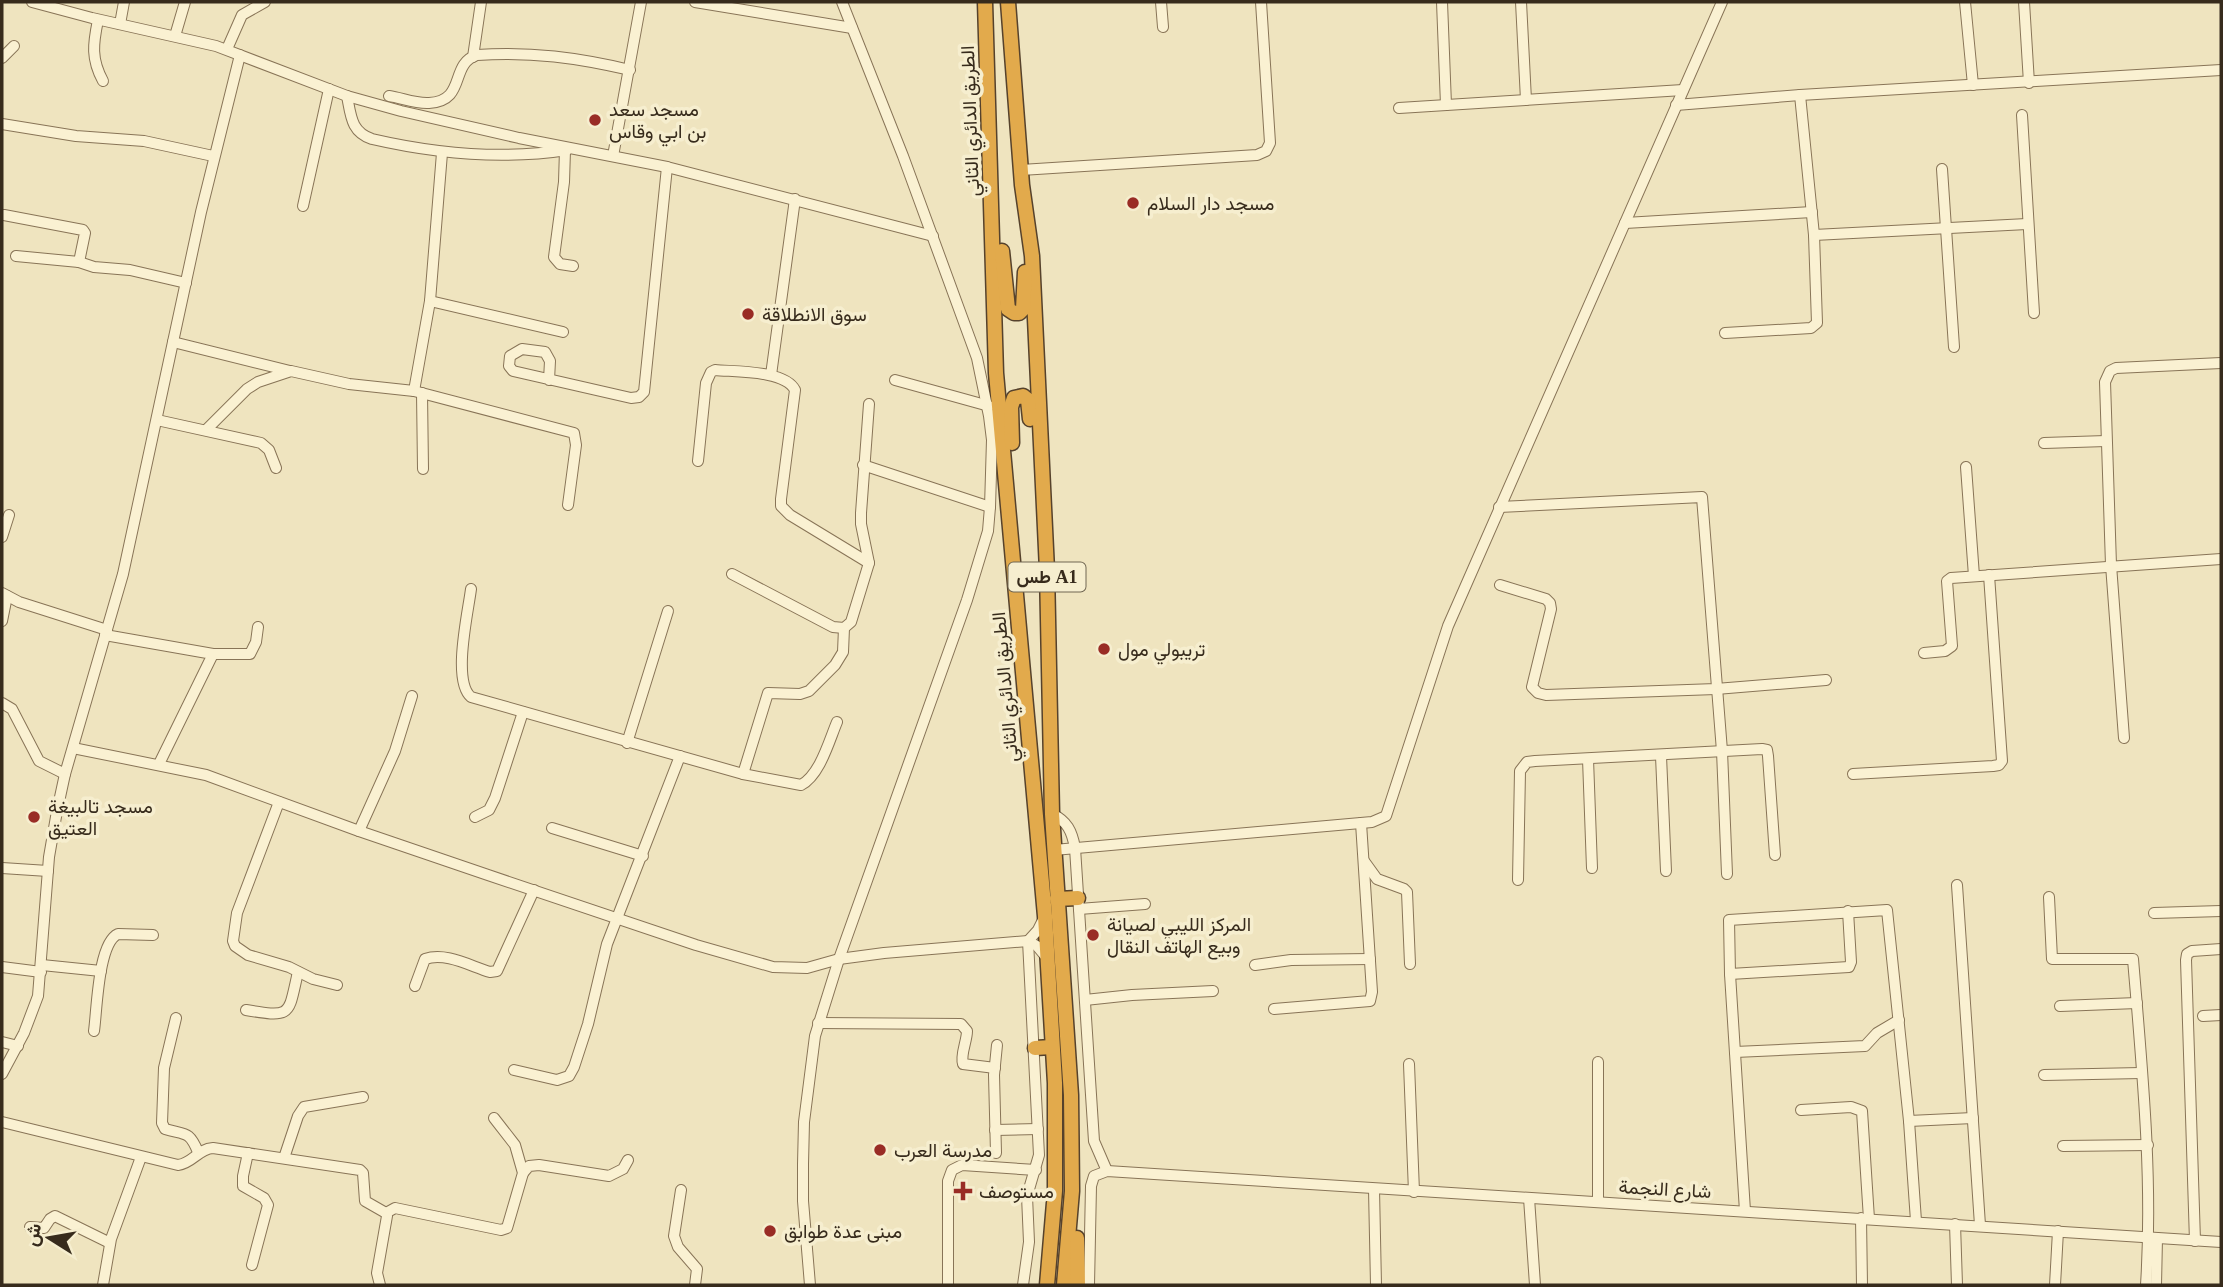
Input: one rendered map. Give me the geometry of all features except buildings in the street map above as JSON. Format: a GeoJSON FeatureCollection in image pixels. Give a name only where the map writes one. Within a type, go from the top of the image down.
{"type":"FeatureCollection","features":[{"type":"Feature","properties":{"kind":"highway","name":"الطريق الدائري الثاني"},"geometry":{"type":"LineString","coordinates":[[985,2],[996,373],[1045,916],[1052,1048],[1056,1155],[1047,1285]]}},
{"type":"Feature","properties":{"kind":"highway"},"geometry":{"type":"LineString","coordinates":[[990,2],[1002,258],[1008,309],[1016,314],[1023,309],[1025,273],[1021,177]]}},
{"type":"Feature","properties":{"kind":"highway","name":"الطريق الدائري الثاني"},"geometry":{"type":"LineString","coordinates":[[1008,2],[1021,177],[1032,256],[1047,570],[1052,814],[1073,1153],[1071,1215],[1064,1285]]}},
{"type":"Feature","properties":{"kind":"highway"},"geometry":{"type":"LineString","coordinates":[[1014,566],[1017,535],[1011,404],[1014,398],[1020,396],[1026,398],[1029,403],[1038,528],[1047,570]]}},
{"type":"Feature","properties":{"kind":"highway"},"geometry":{"type":"LineString","coordinates":[[1057,899],[1079,903]]}},
{"type":"Feature","properties":{"kind":"highway"},"geometry":{"type":"LineString","coordinates":[[1035,1048],[1052,1048]]}},
{"type":"Feature","properties":{"kind":"highway"},"geometry":{"type":"LineString","coordinates":[[1073,1153],[1078,1285]]}},
{"type":"Feature","properties":{"kind":"street"},"geometry":{"type":"LineString","coordinates":[[32,2],[227,49],[347,96],[457,125],[667,167],[933,236]]}},
{"type":"Feature","properties":{"kind":"street"},"geometry":{"type":"LineString","coordinates":[[120,24],[124,2]]}},
{"type":"Feature","properties":{"kind":"street"},"geometry":{"type":"LineString","coordinates":[[175,36],[185,2]]}},
{"type":"Feature","properties":{"kind":"street"},"geometry":{"type":"LineString","coordinates":[[227,49],[242,15],[265,2]]}},
{"type":"Feature","properties":{"kind":"street"},"geometry":{"type":"LineString","coordinates":[[472,57],[481,2]]}},
{"type":"Feature","properties":{"kind":"street"},"geometry":{"type":"LineString","coordinates":[[613,156],[641,2]]}},
{"type":"Feature","properties":{"kind":"street"},"geometry":{"type":"LineString","coordinates":[[695,2],[852,28]]}},
{"type":"Feature","properties":{"kind":"street"},"geometry":{"type":"LineString","coordinates":[[810,1285],[803,1201],[803,1164],[809,1077],[818,1023],[967,600],[988,531],[992,440],[989,406],[967,327],[842,2]]}},
{"type":"Feature","properties":{"kind":"street"},"geometry":{"type":"LineString","coordinates":[[1161,2],[1163,27]]}},
{"type":"Feature","properties":{"kind":"street"},"geometry":{"type":"LineString","coordinates":[[1021,177],[1256,155],[1266,151],[1270,143],[1261,2]]}},
{"type":"Feature","properties":{"kind":"street"},"geometry":{"type":"LineString","coordinates":[[1442,2],[1446,105]]}},
{"type":"Feature","properties":{"kind":"street"},"geometry":{"type":"LineString","coordinates":[[1521,2],[1527,100]]}},
{"type":"Feature","properties":{"kind":"street"},"geometry":{"type":"LineString","coordinates":[[1054,850],[1361,823],[1380,820],[1386,816],[1448,626],[1723,2]]}},
{"type":"Feature","properties":{"kind":"street"},"geometry":{"type":"LineString","coordinates":[[1965,2],[1973,86]]}},
{"type":"Feature","properties":{"kind":"street"},"geometry":{"type":"LineString","coordinates":[[2024,2],[2029,83]]}},
{"type":"Feature","properties":{"kind":"street"},"geometry":{"type":"LineString","coordinates":[[98,20],[93,57],[103,81]]}},
{"type":"Feature","properties":{"kind":"street"},"geometry":{"type":"LineString","coordinates":[[2,58],[14,46]]}},
{"type":"Feature","properties":{"kind":"street"},"geometry":{"type":"LineString","coordinates":[[389,96],[426,103],[449,97],[464,64],[472,57],[502,53],[546,54],[630,70]]}},
{"type":"Feature","properties":{"kind":"street"},"geometry":{"type":"LineString","coordinates":[[2,1074],[18,1046],[38,996],[51,842],[65,774],[122,574],[213,156],[240,55]]}},
{"type":"Feature","properties":{"kind":"street"},"geometry":{"type":"LineString","coordinates":[[1676,105],[2221,70]]}},
{"type":"Feature","properties":{"kind":"street"},"geometry":{"type":"LineString","coordinates":[[303,206],[329,89]]}},
{"type":"Feature","properties":{"kind":"street"},"geometry":{"type":"LineString","coordinates":[[1399,108],[1683,90]]}},
{"type":"Feature","properties":{"kind":"street"},"geometry":{"type":"LineString","coordinates":[[1725,333],[1811,328],[1817,323],[1814,235],[1800,95]]}},
{"type":"Feature","properties":{"kind":"street"},"geometry":{"type":"LineString","coordinates":[[347,96],[352,122],[362,135],[442,153],[517,155],[578,149]]}},
{"type":"Feature","properties":{"kind":"street"},"geometry":{"type":"LineString","coordinates":[[2022,115],[2034,313]]}},
{"type":"Feature","properties":{"kind":"street"},"geometry":{"type":"LineString","coordinates":[[2,124],[76,136],[136,140],[213,156]]}},
{"type":"Feature","properties":{"kind":"street"},"geometry":{"type":"LineString","coordinates":[[565,150],[564,182],[554,257],[560,264],[573,266]]}},
{"type":"Feature","properties":{"kind":"street"},"geometry":{"type":"LineString","coordinates":[[423,469],[418,392],[430,301],[442,153]]}},
{"type":"Feature","properties":{"kind":"street"},"geometry":{"type":"LineString","coordinates":[[549,380],[550,362],[545,352],[522,349],[510,356],[509,366],[513,371],[549,380],[635,398],[644,392],[667,167]]}},
{"type":"Feature","properties":{"kind":"street"},"geometry":{"type":"LineString","coordinates":[[1942,169],[1954,347]]}},
{"type":"Feature","properties":{"kind":"street"},"geometry":{"type":"LineString","coordinates":[[771,375],[795,199]]}},
{"type":"Feature","properties":{"kind":"street"},"geometry":{"type":"LineString","coordinates":[[1625,223],[1812,212]]}},
{"type":"Feature","properties":{"kind":"street"},"geometry":{"type":"LineString","coordinates":[[4,215],[83,230],[85,233],[79,262]]}},
{"type":"Feature","properties":{"kind":"street"},"geometry":{"type":"LineString","coordinates":[[1814,235],[2027,224]]}},
{"type":"Feature","properties":{"kind":"street"},"geometry":{"type":"LineString","coordinates":[[16,256],[79,262],[87,267],[130,270],[186,283]]}},
{"type":"Feature","properties":{"kind":"street"},"geometry":{"type":"LineString","coordinates":[[430,301],[563,332]]}},
{"type":"Feature","properties":{"kind":"street"},"geometry":{"type":"LineString","coordinates":[[173,342],[349,384],[418,392],[568,430],[575,433],[576,445],[569,505]]}},
{"type":"Feature","properties":{"kind":"street"},"geometry":{"type":"LineString","coordinates":[[2124,738],[2111,565],[2105,382],[2110,371],[2116,368],[2221,363]]}},
{"type":"Feature","properties":{"kind":"street"},"geometry":{"type":"LineString","coordinates":[[698,461],[706,383],[711,372],[715,370],[771,375],[789,381],[794,390],[780,499],[782,506],[790,515],[869,563]]}},
{"type":"Feature","properties":{"kind":"street"},"geometry":{"type":"LineString","coordinates":[[206,430],[238,395],[258,382],[291,371]]}},
{"type":"Feature","properties":{"kind":"street"},"geometry":{"type":"LineString","coordinates":[[895,380],[989,406]]}},
{"type":"Feature","properties":{"kind":"street"},"geometry":{"type":"LineString","coordinates":[[732,574],[833,627],[844,628],[851,622],[869,563],[861,524],[869,404]]}},
{"type":"Feature","properties":{"kind":"street"},"geometry":{"type":"LineString","coordinates":[[157,420],[261,443],[269,450],[276,468]]}},
{"type":"Feature","properties":{"kind":"street"},"geometry":{"type":"LineString","coordinates":[[2044,443],[2106,441]]}},
{"type":"Feature","properties":{"kind":"street"},"geometry":{"type":"LineString","coordinates":[[863,466],[990,507]]}},
{"type":"Feature","properties":{"kind":"street"},"geometry":{"type":"LineString","coordinates":[[1966,467],[1974,576]]}},
{"type":"Feature","properties":{"kind":"street"},"geometry":{"type":"LineString","coordinates":[[1499,507],[1702,497],[1722,751],[1727,874]]}},
{"type":"Feature","properties":{"kind":"street"},"geometry":{"type":"LineString","coordinates":[[2,537],[9,515]]}},
{"type":"Feature","properties":{"kind":"street"},"geometry":{"type":"LineString","coordinates":[[1924,653],[1945,651],[1952,646],[1948,579],[2221,559]]}},
{"type":"Feature","properties":{"kind":"street"},"geometry":{"type":"LineString","coordinates":[[1853,774],[1993,766],[2002,761],[1989,575]]}},
{"type":"Feature","properties":{"kind":"street"},"geometry":{"type":"LineString","coordinates":[[1500,585],[1546,599],[1550,603],[1551,609],[1533,675],[1532,687],[1538,693],[1546,695],[1716,690],[1826,680]]}},
{"type":"Feature","properties":{"kind":"street"},"geometry":{"type":"LineString","coordinates":[[471,589],[462,663],[464,689],[471,697],[743,774],[801,785],[807,782],[837,722]]}},
{"type":"Feature","properties":{"kind":"street"},"geometry":{"type":"LineString","coordinates":[[2,621],[4,594],[19,603],[106,632],[213,654],[250,653],[256,642],[258,627]]}},
{"type":"Feature","properties":{"kind":"street"},"geometry":{"type":"LineString","coordinates":[[627,743],[668,611]]}},
{"type":"Feature","properties":{"kind":"street"},"geometry":{"type":"LineString","coordinates":[[743,774],[768,693],[800,694],[808,691],[835,665],[844,652],[844,628]]}},
{"type":"Feature","properties":{"kind":"street"},"geometry":{"type":"LineString","coordinates":[[159,764],[213,654]]}},
{"type":"Feature","properties":{"kind":"street"},"geometry":{"type":"LineString","coordinates":[[359,831],[395,751],[412,696]]}},
{"type":"Feature","properties":{"kind":"street"},"geometry":{"type":"LineString","coordinates":[[2,703],[12,709],[39,761],[65,774]]}},
{"type":"Feature","properties":{"kind":"street"},"geometry":{"type":"LineString","coordinates":[[475,817],[489,810],[495,798],[523,712]]}},
{"type":"Feature","properties":{"kind":"street"},"geometry":{"type":"LineString","coordinates":[[73,748],[206,775],[359,831],[696,945],[773,967],[807,968],[839,959],[931,948],[1028,941],[1037,946],[1047,958]]}},
{"type":"Feature","properties":{"kind":"street"},"geometry":{"type":"LineString","coordinates":[[1518,880],[1520,771],[1527,762],[1767,750],[1775,856]]}},
{"type":"Feature","properties":{"kind":"street"},"geometry":{"type":"LineString","coordinates":[[514,1070],[550,1080],[569,1076],[574,1067],[588,1024],[607,944],[680,755]]}},
{"type":"Feature","properties":{"kind":"street"},"geometry":{"type":"LineString","coordinates":[[1661,756],[1666,870]]}},
{"type":"Feature","properties":{"kind":"street"},"geometry":{"type":"LineString","coordinates":[[1588,760],[1592,868]]}},
{"type":"Feature","properties":{"kind":"street"},"geometry":{"type":"LineString","coordinates":[[278,802],[237,913],[232,935],[235,946],[243,953],[337,985]]}},
{"type":"Feature","properties":{"kind":"street"},"geometry":{"type":"LineString","coordinates":[[1052,814],[1066,823],[1075,848],[1094,1141],[1107,1171],[1094,1176],[1091,1186],[1089,1285],[1096,1285]]}},
{"type":"Feature","properties":{"kind":"street"},"geometry":{"type":"LineString","coordinates":[[1274,1009],[1368,1003],[1372,996],[1361,823]]}},
{"type":"Feature","properties":{"kind":"street"},"geometry":{"type":"LineString","coordinates":[[552,828],[643,856]]}},
{"type":"Feature","properties":{"kind":"street"},"geometry":{"type":"LineString","coordinates":[[1364,861],[1377,879],[1406,892],[1410,964]]}},
{"type":"Feature","properties":{"kind":"street"},"geometry":{"type":"LineString","coordinates":[[2,868],[48,871]]}},
{"type":"Feature","properties":{"kind":"street"},"geometry":{"type":"LineString","coordinates":[[1957,885],[1980,1225]]}},
{"type":"Feature","properties":{"kind":"street"},"geometry":{"type":"LineString","coordinates":[[415,986],[425,960],[430,958],[444,958],[490,972],[497,971],[534,890]]}},
{"type":"Feature","properties":{"kind":"street"},"geometry":{"type":"LineString","coordinates":[[2049,897],[2052,959],[2133,959],[2156,1285]]}},
{"type":"Feature","properties":{"kind":"street"},"geometry":{"type":"LineString","coordinates":[[1079,903],[1145,904]]}},
{"type":"Feature","properties":{"kind":"street"},"geometry":{"type":"LineString","coordinates":[[1745,1211],[1729,920],[1887,910],[1909,1121],[1916,1221]]}},
{"type":"Feature","properties":{"kind":"street"},"geometry":{"type":"LineString","coordinates":[[1730,974],[1849,967],[1848,911]]}},
{"type":"Feature","properties":{"kind":"street"},"geometry":{"type":"LineString","coordinates":[[2154,913],[2221,911]]}},
{"type":"Feature","properties":{"kind":"street"},"geometry":{"type":"LineString","coordinates":[[1023,1285],[1029,1241],[1027,1196],[1039,1155],[1028,941],[1045,916]]}},
{"type":"Feature","properties":{"kind":"street"},"geometry":{"type":"LineString","coordinates":[[94,1031],[101,971],[108,943],[114,935],[153,935]]}},
{"type":"Feature","properties":{"kind":"street"},"geometry":{"type":"LineString","coordinates":[[2195,1241],[2186,960],[2187,954],[2192,951],[2221,948]]}},
{"type":"Feature","properties":{"kind":"street"},"geometry":{"type":"LineString","coordinates":[[1255,965],[1291,960],[1370,959]]}},
{"type":"Feature","properties":{"kind":"street"},"geometry":{"type":"LineString","coordinates":[[2,967],[101,971]]}},
{"type":"Feature","properties":{"kind":"street"},"geometry":{"type":"LineString","coordinates":[[246,1010],[284,1013],[289,1008],[298,972]]}},
{"type":"Feature","properties":{"kind":"street"},"geometry":{"type":"LineString","coordinates":[[1085,1000],[1213,990]]}},
{"type":"Feature","properties":{"kind":"street"},"geometry":{"type":"LineString","coordinates":[[2060,1006],[2137,1003]]}},
{"type":"Feature","properties":{"kind":"street"},"geometry":{"type":"LineString","coordinates":[[2203,1016],[2221,1015]]}},
{"type":"Feature","properties":{"kind":"street"},"geometry":{"type":"LineString","coordinates":[[176,1018],[164,1068],[162,1123],[165,1129],[188,1135],[198,1153]]}},
{"type":"Feature","properties":{"kind":"street"},"geometry":{"type":"LineString","coordinates":[[1735,1052],[1865,1046],[1877,1033],[1899,1020]]}},
{"type":"Feature","properties":{"kind":"street"},"geometry":{"type":"LineString","coordinates":[[818,1023],[961,1024],[967,1031],[967,1042],[961,1059],[963,1064],[995,1068]]}},
{"type":"Feature","properties":{"kind":"street"},"geometry":{"type":"LineString","coordinates":[[2,1042],[18,1046]]}},
{"type":"Feature","properties":{"kind":"street"},"geometry":{"type":"LineString","coordinates":[[996,1153],[995,1068],[998,1045]]}},
{"type":"Feature","properties":{"kind":"street"},"geometry":{"type":"LineString","coordinates":[[1598,1062],[1598,1202]]}},
{"type":"Feature","properties":{"kind":"street"},"geometry":{"type":"LineString","coordinates":[[1409,1064],[1414,1192]]}},
{"type":"Feature","properties":{"kind":"street"},"geometry":{"type":"LineString","coordinates":[[2044,1075],[2141,1073]]}},
{"type":"Feature","properties":{"kind":"street"},"geometry":{"type":"LineString","coordinates":[[284,1158],[298,1116],[304,1107],[363,1097]]}},
{"type":"Feature","properties":{"kind":"street"},"geometry":{"type":"LineString","coordinates":[[1801,1110],[1851,1107],[1862,1111],[1865,1218],[1862,1285]]}},
{"type":"Feature","properties":{"kind":"street"},"geometry":{"type":"LineString","coordinates":[[494,1118],[515,1145],[523,1173]]}},
{"type":"Feature","properties":{"kind":"street"},"geometry":{"type":"LineString","coordinates":[[1909,1121],[1973,1118]]}},
{"type":"Feature","properties":{"kind":"street"},"geometry":{"type":"LineString","coordinates":[[2,1122],[178,1165],[187,1163],[205,1149],[213,1148],[360,1170],[363,1173],[365,1201],[386,1213],[388,1220],[377,1273],[380,1285]]}},
{"type":"Feature","properties":{"kind":"street"},"geometry":{"type":"LineString","coordinates":[[995,1129],[1038,1129]]}},
{"type":"Feature","properties":{"kind":"street"},"geometry":{"type":"LineString","coordinates":[[2063,1146],[2148,1145]]}},
{"type":"Feature","properties":{"kind":"street"},"geometry":{"type":"LineString","coordinates":[[248,1153],[243,1186],[264,1198],[268,1205],[251,1265]]}},
{"type":"Feature","properties":{"kind":"street"},"geometry":{"type":"LineString","coordinates":[[103,1285],[110,1243],[141,1157]]}},
{"type":"Feature","properties":{"kind":"street"},"geometry":{"type":"LineString","coordinates":[[386,1213],[396,1208],[505,1230],[523,1173],[529,1166],[539,1165],[608,1176],[623,1169],[628,1160]]}},
{"type":"Feature","properties":{"kind":"street"},"geometry":{"type":"LineString","coordinates":[[948,1285],[948,1181],[952,1170],[962,1165],[1036,1170]]}},
{"type":"Feature","properties":{"kind":"street","name":"شارع النجمة"},"geometry":{"type":"LineString","coordinates":[[1107,1171],[2221,1242]]}},
{"type":"Feature","properties":{"kind":"street"},"geometry":{"type":"LineString","coordinates":[[1374,1189],[1376,1285]]}},
{"type":"Feature","properties":{"kind":"street"},"geometry":{"type":"LineString","coordinates":[[681,1190],[674,1236],[678,1247],[697,1269],[695,1285]]}},
{"type":"Feature","properties":{"kind":"street"},"geometry":{"type":"LineString","coordinates":[[1529,1198],[1535,1285]]}},
{"type":"Feature","properties":{"kind":"street"},"geometry":{"type":"LineString","coordinates":[[30,1227],[44,1228],[55,1216],[110,1243]]}},
{"type":"Feature","properties":{"kind":"street"},"geometry":{"type":"LineString","coordinates":[[1955,1224],[1957,1285]]}},
{"type":"Feature","properties":{"kind":"street"},"geometry":{"type":"LineString","coordinates":[[2055,1285],[2058,1231]]}},
{"type":"Feature","properties":{"kind":"street"},"geometry":{"type":"LineString","coordinates":[[2146,1285],[2153,1238]]}},
{"type":"Feature","properties":{"kind":"place","name":"مسجد سعد بن ابي وقاس"},"geometry":{"type":"Point","coordinates":[595,120]}},
{"type":"Feature","properties":{"kind":"place","name":"مسجد دار السلام"},"geometry":{"type":"Point","coordinates":[1133,203]}},
{"type":"Feature","properties":{"kind":"place","name":"سوق الانطلاقة"},"geometry":{"type":"Point","coordinates":[748,314]}},
{"type":"Feature","properties":{"kind":"place","name":"تريبولي مول"},"geometry":{"type":"Point","coordinates":[1104,649]}},
{"type":"Feature","properties":{"kind":"place","name":"مسجد تالبيغة العتيق"},"geometry":{"type":"Point","coordinates":[34,817]}},
{"type":"Feature","properties":{"kind":"place","name":"المركز الليبي لصيانة وبيع الهاتف النقال"},"geometry":{"type":"Point","coordinates":[1093,935]}},
{"type":"Feature","properties":{"kind":"place","name":"مدرسة العرب"},"geometry":{"type":"Point","coordinates":[880,1150]}},
{"type":"Feature","properties":{"kind":"place","name":"مستوصف"},"geometry":{"type":"Point","coordinates":[963,1191]}},
{"type":"Feature","properties":{"kind":"place","name":"مبنى عدة طوابق"},"geometry":{"type":"Point","coordinates":[770,1231]}}]}
